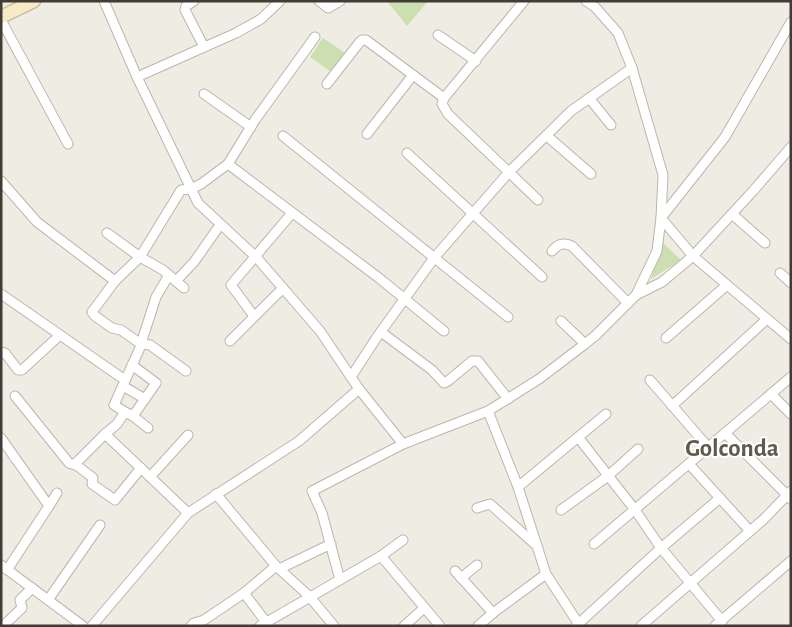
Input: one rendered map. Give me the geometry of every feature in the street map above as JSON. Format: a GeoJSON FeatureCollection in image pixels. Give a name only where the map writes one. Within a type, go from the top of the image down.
{"type":"FeatureCollection","features":[{"type":"Feature","properties":{"kind":"street"},"geometry":{"type":"LineString","coordinates":[[34,1],[1,19],[68,144]]}},
{"type":"Feature","properties":{"kind":"street"},"geometry":{"type":"LineString","coordinates":[[104,1],[137,77],[198,203],[256,257],[320,331],[359,389],[403,444]]}},
{"type":"Feature","properties":{"kind":"street"},"geometry":{"type":"LineString","coordinates":[[194,1],[186,6],[185,10],[204,47]]}},
{"type":"Feature","properties":{"kind":"street"},"geometry":{"type":"LineString","coordinates":[[137,77],[236,33],[261,19],[269,5],[280,1]]}},
{"type":"Feature","properties":{"kind":"street"},"geometry":{"type":"LineString","coordinates":[[319,1],[328,8],[340,1]]}},
{"type":"Feature","properties":{"kind":"street"},"geometry":{"type":"LineString","coordinates":[[524,1],[444,98],[442,104],[444,110],[538,200]]}},
{"type":"Feature","properties":{"kind":"street"},"geometry":{"type":"LineString","coordinates":[[586,1],[595,7],[618,33],[632,68],[653,135],[663,175],[657,251],[636,295]]}},
{"type":"Feature","properties":{"kind":"street"},"geometry":{"type":"LineString","coordinates":[[661,218],[725,137],[791,22]]}},
{"type":"Feature","properties":{"kind":"street"},"geometry":{"type":"LineString","coordinates":[[438,35],[476,61]]}},
{"type":"Feature","properties":{"kind":"street"},"geometry":{"type":"LineString","coordinates":[[186,371],[150,345],[141,344],[121,330],[112,328],[92,312],[115,281],[140,257],[181,190],[191,189],[202,184],[228,164],[251,127],[315,37]]}},
{"type":"Feature","properties":{"kind":"street"},"geometry":{"type":"LineString","coordinates":[[327,84],[362,40],[369,41],[444,98]]}},
{"type":"Feature","properties":{"kind":"street"},"geometry":{"type":"LineString","coordinates":[[351,377],[434,258],[510,172],[571,111],[632,68]]}},
{"type":"Feature","properties":{"kind":"street"},"geometry":{"type":"LineString","coordinates":[[367,134],[413,75]]}},
{"type":"Feature","properties":{"kind":"street"},"geometry":{"type":"LineString","coordinates":[[204,94],[251,127]]}},
{"type":"Feature","properties":{"kind":"street"},"geometry":{"type":"LineString","coordinates":[[589,98],[611,124]]}},
{"type":"Feature","properties":{"kind":"street"},"geometry":{"type":"LineString","coordinates":[[283,136],[508,317]]}},
{"type":"Feature","properties":{"kind":"street"},"geometry":{"type":"LineString","coordinates":[[547,136],[591,174]]}},
{"type":"Feature","properties":{"kind":"street"},"geometry":{"type":"LineString","coordinates":[[340,580],[322,513],[312,491],[403,444],[488,411],[539,379],[585,344],[636,295],[662,282],[693,256],[791,147]]}},
{"type":"Feature","properties":{"kind":"street"},"geometry":{"type":"LineString","coordinates":[[407,153],[542,277]]}},
{"type":"Feature","properties":{"kind":"street"},"geometry":{"type":"LineString","coordinates":[[228,164],[444,331]]}},
{"type":"Feature","properties":{"kind":"street"},"geometry":{"type":"LineString","coordinates":[[1,181],[37,222],[115,281]]}},
{"type":"Feature","properties":{"kind":"street"},"geometry":{"type":"LineString","coordinates":[[254,316],[231,285],[292,213]]}},
{"type":"Feature","properties":{"kind":"street"},"geometry":{"type":"LineString","coordinates":[[732,214],[765,243]]}},
{"type":"Feature","properties":{"kind":"street"},"geometry":{"type":"LineString","coordinates":[[661,218],[693,256],[790,337]]}},
{"type":"Feature","properties":{"kind":"street"},"geometry":{"type":"LineString","coordinates":[[148,428],[114,405],[141,344],[156,297],[172,278],[194,262],[220,225]]}},
{"type":"Feature","properties":{"kind":"street"},"geometry":{"type":"LineString","coordinates":[[107,234],[184,288]]}},
{"type":"Feature","properties":{"kind":"street"},"geometry":{"type":"LineString","coordinates":[[552,251],[556,246],[562,244],[572,246],[628,303]]}},
{"type":"Feature","properties":{"kind":"street"},"geometry":{"type":"LineString","coordinates":[[780,273],[791,283]]}},
{"type":"Feature","properties":{"kind":"street"},"geometry":{"type":"LineString","coordinates":[[666,338],[728,285]]}},
{"type":"Feature","properties":{"kind":"street"},"geometry":{"type":"LineString","coordinates":[[230,340],[283,288]]}},
{"type":"Feature","properties":{"kind":"street"},"geometry":{"type":"LineString","coordinates":[[1,294],[60,335],[145,399]]}},
{"type":"Feature","properties":{"kind":"street"},"geometry":{"type":"LineString","coordinates":[[672,406],[767,319]]}},
{"type":"Feature","properties":{"kind":"street"},"geometry":{"type":"LineString","coordinates":[[562,321],[585,344]]}},
{"type":"Feature","properties":{"kind":"street"},"geometry":{"type":"LineString","coordinates":[[381,332],[432,370],[444,383],[472,361],[478,361],[508,398]]}},
{"type":"Feature","properties":{"kind":"street"},"geometry":{"type":"LineString","coordinates":[[1,352],[5,353],[18,370],[22,370],[60,335]]}},
{"type":"Feature","properties":{"kind":"street"},"geometry":{"type":"LineString","coordinates":[[75,465],[105,434],[145,399],[156,383],[132,365]]}},
{"type":"Feature","properties":{"kind":"street"},"geometry":{"type":"LineString","coordinates":[[594,544],[791,377]]}},
{"type":"Feature","properties":{"kind":"street"},"geometry":{"type":"LineString","coordinates":[[650,380],[708,447]]}},
{"type":"Feature","properties":{"kind":"street"},"geometry":{"type":"LineString","coordinates":[[92,626],[188,513],[298,441],[359,389]]}},
{"type":"Feature","properties":{"kind":"street"},"geometry":{"type":"LineString","coordinates":[[771,394],[791,414]]}},
{"type":"Feature","properties":{"kind":"street"},"geometry":{"type":"LineString","coordinates":[[14,396],[69,463],[93,478],[92,484],[115,500],[141,468]]}},
{"type":"Feature","properties":{"kind":"street"},"geometry":{"type":"LineString","coordinates":[[488,411],[518,486],[546,574],[578,625],[661,548],[720,498]]}},
{"type":"Feature","properties":{"kind":"street"},"geometry":{"type":"LineString","coordinates":[[518,486],[606,414]]}},
{"type":"Feature","properties":{"kind":"street"},"geometry":{"type":"LineString","coordinates":[[105,434],[188,513]]}},
{"type":"Feature","properties":{"kind":"street"},"geometry":{"type":"LineString","coordinates":[[150,477],[188,434]]}},
{"type":"Feature","properties":{"kind":"street"},"geometry":{"type":"LineString","coordinates":[[641,626],[789,495],[725,434]]}},
{"type":"Feature","properties":{"kind":"street"},"geometry":{"type":"LineString","coordinates":[[578,437],[635,510],[661,548],[691,583],[719,623],[791,561]]}},
{"type":"Feature","properties":{"kind":"street"},"geometry":{"type":"LineString","coordinates":[[1,438],[49,506]]}},
{"type":"Feature","properties":{"kind":"street"},"geometry":{"type":"LineString","coordinates":[[561,510],[608,476],[638,449]]}},
{"type":"Feature","properties":{"kind":"street"},"geometry":{"type":"LineString","coordinates":[[689,464],[750,531]]}},
{"type":"Feature","properties":{"kind":"street"},"geometry":{"type":"LineString","coordinates":[[56,494],[4,567],[83,626]]}},
{"type":"Feature","properties":{"kind":"street"},"geometry":{"type":"LineString","coordinates":[[216,494],[278,568],[309,596],[334,626]]}},
{"type":"Feature","properties":{"kind":"street"},"geometry":{"type":"LineString","coordinates":[[477,508],[490,504],[537,546]]}},
{"type":"Feature","properties":{"kind":"street"},"geometry":{"type":"LineString","coordinates":[[48,600],[100,525]]}},
{"type":"Feature","properties":{"kind":"street"},"geometry":{"type":"LineString","coordinates":[[244,593],[265,624],[309,596],[381,556],[403,540]]}},
{"type":"Feature","properties":{"kind":"street"},"geometry":{"type":"LineString","coordinates":[[191,626],[204,620],[278,568],[330,544]]}},
{"type":"Feature","properties":{"kind":"street"},"geometry":{"type":"LineString","coordinates":[[381,556],[440,626]]}},
{"type":"Feature","properties":{"kind":"street"},"geometry":{"type":"LineString","coordinates":[[477,565],[458,575],[492,612]]}},
{"type":"Feature","properties":{"kind":"street"},"geometry":{"type":"LineString","coordinates":[[478,626],[492,612],[546,574]]}},
{"type":"Feature","properties":{"kind":"street"},"geometry":{"type":"LineString","coordinates":[[3,626],[22,608],[20,600],[32,588]]}},
{"type":"Feature","properties":{"kind":"street"},"geometry":{"type":"LineString","coordinates":[[404,626],[424,608]]}},
{"type":"Feature","properties":{"kind":"green space"},"geometry":{"type":"Polygon","coordinates":[[[387,1],[428,1],[407,26],[387,1]]]}},
{"type":"Feature","properties":{"kind":"green space"},"geometry":{"type":"Polygon","coordinates":[[[323,38],[345,53],[330,71],[310,57],[323,38]]]}},
{"type":"Feature","properties":{"kind":"green space"},"geometry":{"type":"Polygon","coordinates":[[[662,242],[681,260],[651,279],[662,242]]]}},
{"type":"Feature","properties":{"kind":"district","name":"Golconda"},"geometry":{"type":"Point","coordinates":[732,448]}}]}
